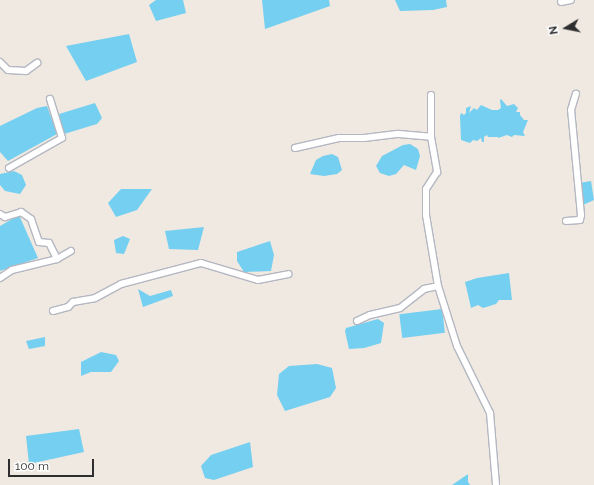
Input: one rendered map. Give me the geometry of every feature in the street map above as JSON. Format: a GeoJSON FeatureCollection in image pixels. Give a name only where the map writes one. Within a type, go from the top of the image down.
{"type":"FeatureCollection","features":[{"type":"Feature","properties":{"kind":"street"},"geometry":{"type":"LineString","coordinates":[[561,2],[571,0]]}},
{"type":"Feature","properties":{"kind":"street"},"geometry":{"type":"LineString","coordinates":[[0,62],[8,70],[26,71],[37,63]]}},
{"type":"Feature","properties":{"kind":"street"},"geometry":{"type":"LineString","coordinates":[[566,221],[580,220],[581,215],[571,110],[576,94]]}},
{"type":"Feature","properties":{"kind":"street"},"geometry":{"type":"LineString","coordinates":[[431,95],[431,136],[437,172],[426,189],[426,215],[438,286],[457,346],[490,413],[496,485]]}},
{"type":"Feature","properties":{"kind":"street"},"geometry":{"type":"LineString","coordinates":[[9,168],[62,138],[50,99]]}},
{"type":"Feature","properties":{"kind":"street"},"geometry":{"type":"LineString","coordinates":[[295,148],[339,138],[364,138],[399,134],[431,136]]}},
{"type":"Feature","properties":{"kind":"street"},"geometry":{"type":"LineString","coordinates":[[0,214],[5,217],[21,212],[31,219],[39,242],[49,243],[57,259]]}},
{"type":"Feature","properties":{"kind":"street"},"geometry":{"type":"LineString","coordinates":[[0,278],[12,270],[57,259],[71,251]]}},
{"type":"Feature","properties":{"kind":"street"},"geometry":{"type":"LineString","coordinates":[[53,311],[68,307],[73,302],[95,298],[121,284],[201,263],[258,280],[288,274]]}},
{"type":"Feature","properties":{"kind":"street"},"geometry":{"type":"LineString","coordinates":[[357,320],[370,315],[400,308],[424,289],[438,286]]}},
{"type":"Feature","properties":{"kind":"water"},"geometry":{"type":"Polygon","coordinates":[[[156,0],[183,0],[186,13],[156,21],[149,5],[156,0]]]}},
{"type":"Feature","properties":{"kind":"water"},"geometry":{"type":"Polygon","coordinates":[[[262,0],[329,0],[330,6],[265,29],[262,0]]]}},
{"type":"Feature","properties":{"kind":"water"},"geometry":{"type":"Polygon","coordinates":[[[395,0],[446,0],[447,7],[433,10],[400,11],[395,0]]]}},
{"type":"Feature","properties":{"kind":"water"},"geometry":{"type":"Polygon","coordinates":[[[129,34],[137,62],[86,81],[66,46],[129,34]]]}},
{"type":"Feature","properties":{"kind":"water"},"geometry":{"type":"Polygon","coordinates":[[[501,99],[507,106],[514,104],[518,108],[516,112],[520,112],[520,115],[524,120],[528,120],[523,132],[525,136],[514,135],[512,137],[507,135],[498,138],[488,137],[487,135],[484,137],[484,142],[482,142],[481,138],[477,141],[473,140],[470,143],[461,140],[461,113],[464,115],[466,113],[466,108],[471,106],[469,113],[474,108],[477,110],[481,105],[492,110],[498,110],[501,108],[501,99]]]}},
{"type":"Feature","properties":{"kind":"water"},"geometry":{"type":"Polygon","coordinates":[[[95,103],[102,118],[97,124],[64,134],[59,114],[95,103]]]}},
{"type":"Feature","properties":{"kind":"water"},"geometry":{"type":"Polygon","coordinates":[[[47,106],[57,134],[8,161],[0,152],[0,126],[37,108],[47,106]]]}},
{"type":"Feature","properties":{"kind":"water"},"geometry":{"type":"Polygon","coordinates":[[[410,144],[418,149],[420,156],[416,170],[404,165],[396,174],[389,176],[380,173],[376,166],[382,156],[403,145],[410,144]]]}},
{"type":"Feature","properties":{"kind":"water"},"geometry":{"type":"Polygon","coordinates":[[[332,154],[338,157],[342,170],[337,174],[324,176],[310,174],[316,160],[323,156],[332,154]]]}},
{"type":"Feature","properties":{"kind":"water"},"geometry":{"type":"Polygon","coordinates":[[[14,171],[22,175],[26,185],[20,194],[5,191],[0,185],[0,174],[14,171]]]}},
{"type":"Feature","properties":{"kind":"water"},"geometry":{"type":"Polygon","coordinates":[[[591,181],[594,200],[583,205],[579,183],[591,181]]]}},
{"type":"Feature","properties":{"kind":"water"},"geometry":{"type":"Polygon","coordinates":[[[121,189],[152,189],[137,210],[116,217],[108,203],[121,189]]]}},
{"type":"Feature","properties":{"kind":"water"},"geometry":{"type":"Polygon","coordinates":[[[19,215],[38,258],[0,271],[0,226],[19,215]]]}},
{"type":"Feature","properties":{"kind":"water"},"geometry":{"type":"Polygon","coordinates":[[[204,227],[198,250],[169,249],[165,231],[204,227]]]}},
{"type":"Feature","properties":{"kind":"water"},"geometry":{"type":"Polygon","coordinates":[[[123,236],[130,239],[124,254],[116,253],[114,240],[123,236]]]}},
{"type":"Feature","properties":{"kind":"water"},"geometry":{"type":"Polygon","coordinates":[[[270,241],[274,255],[271,271],[244,272],[237,261],[237,252],[270,241]]]}},
{"type":"Feature","properties":{"kind":"water"},"geometry":{"type":"Polygon","coordinates":[[[509,273],[512,300],[499,300],[496,304],[483,308],[478,305],[471,308],[465,282],[477,278],[509,273]]]}},
{"type":"Feature","properties":{"kind":"water"},"geometry":{"type":"Polygon","coordinates":[[[138,289],[150,296],[171,290],[173,296],[143,307],[138,289]]]}},
{"type":"Feature","properties":{"kind":"water"},"geometry":{"type":"Polygon","coordinates":[[[442,309],[445,333],[402,338],[399,314],[442,309]]]}},
{"type":"Feature","properties":{"kind":"water"},"geometry":{"type":"Polygon","coordinates":[[[378,319],[384,323],[381,343],[364,348],[349,349],[345,331],[346,328],[378,319]]]}},
{"type":"Feature","properties":{"kind":"water"},"geometry":{"type":"Polygon","coordinates":[[[45,337],[45,346],[29,349],[26,341],[45,337]]]}},
{"type":"Feature","properties":{"kind":"water"},"geometry":{"type":"Polygon","coordinates":[[[101,352],[116,355],[119,361],[111,372],[91,372],[81,376],[81,362],[101,352]]]}},
{"type":"Feature","properties":{"kind":"water"},"geometry":{"type":"Polygon","coordinates":[[[317,364],[332,368],[336,388],[330,397],[285,411],[277,395],[279,374],[289,366],[317,364]]]}},
{"type":"Feature","properties":{"kind":"water"},"geometry":{"type":"Polygon","coordinates":[[[79,429],[84,452],[29,464],[26,436],[79,429]]]}},
{"type":"Feature","properties":{"kind":"water"},"geometry":{"type":"Polygon","coordinates":[[[250,442],[253,467],[214,480],[205,478],[201,466],[211,455],[250,442]]]}},
{"type":"Feature","properties":{"kind":"water"},"geometry":{"type":"Polygon","coordinates":[[[468,474],[468,482],[470,485],[452,485],[468,474]]]}}]}
